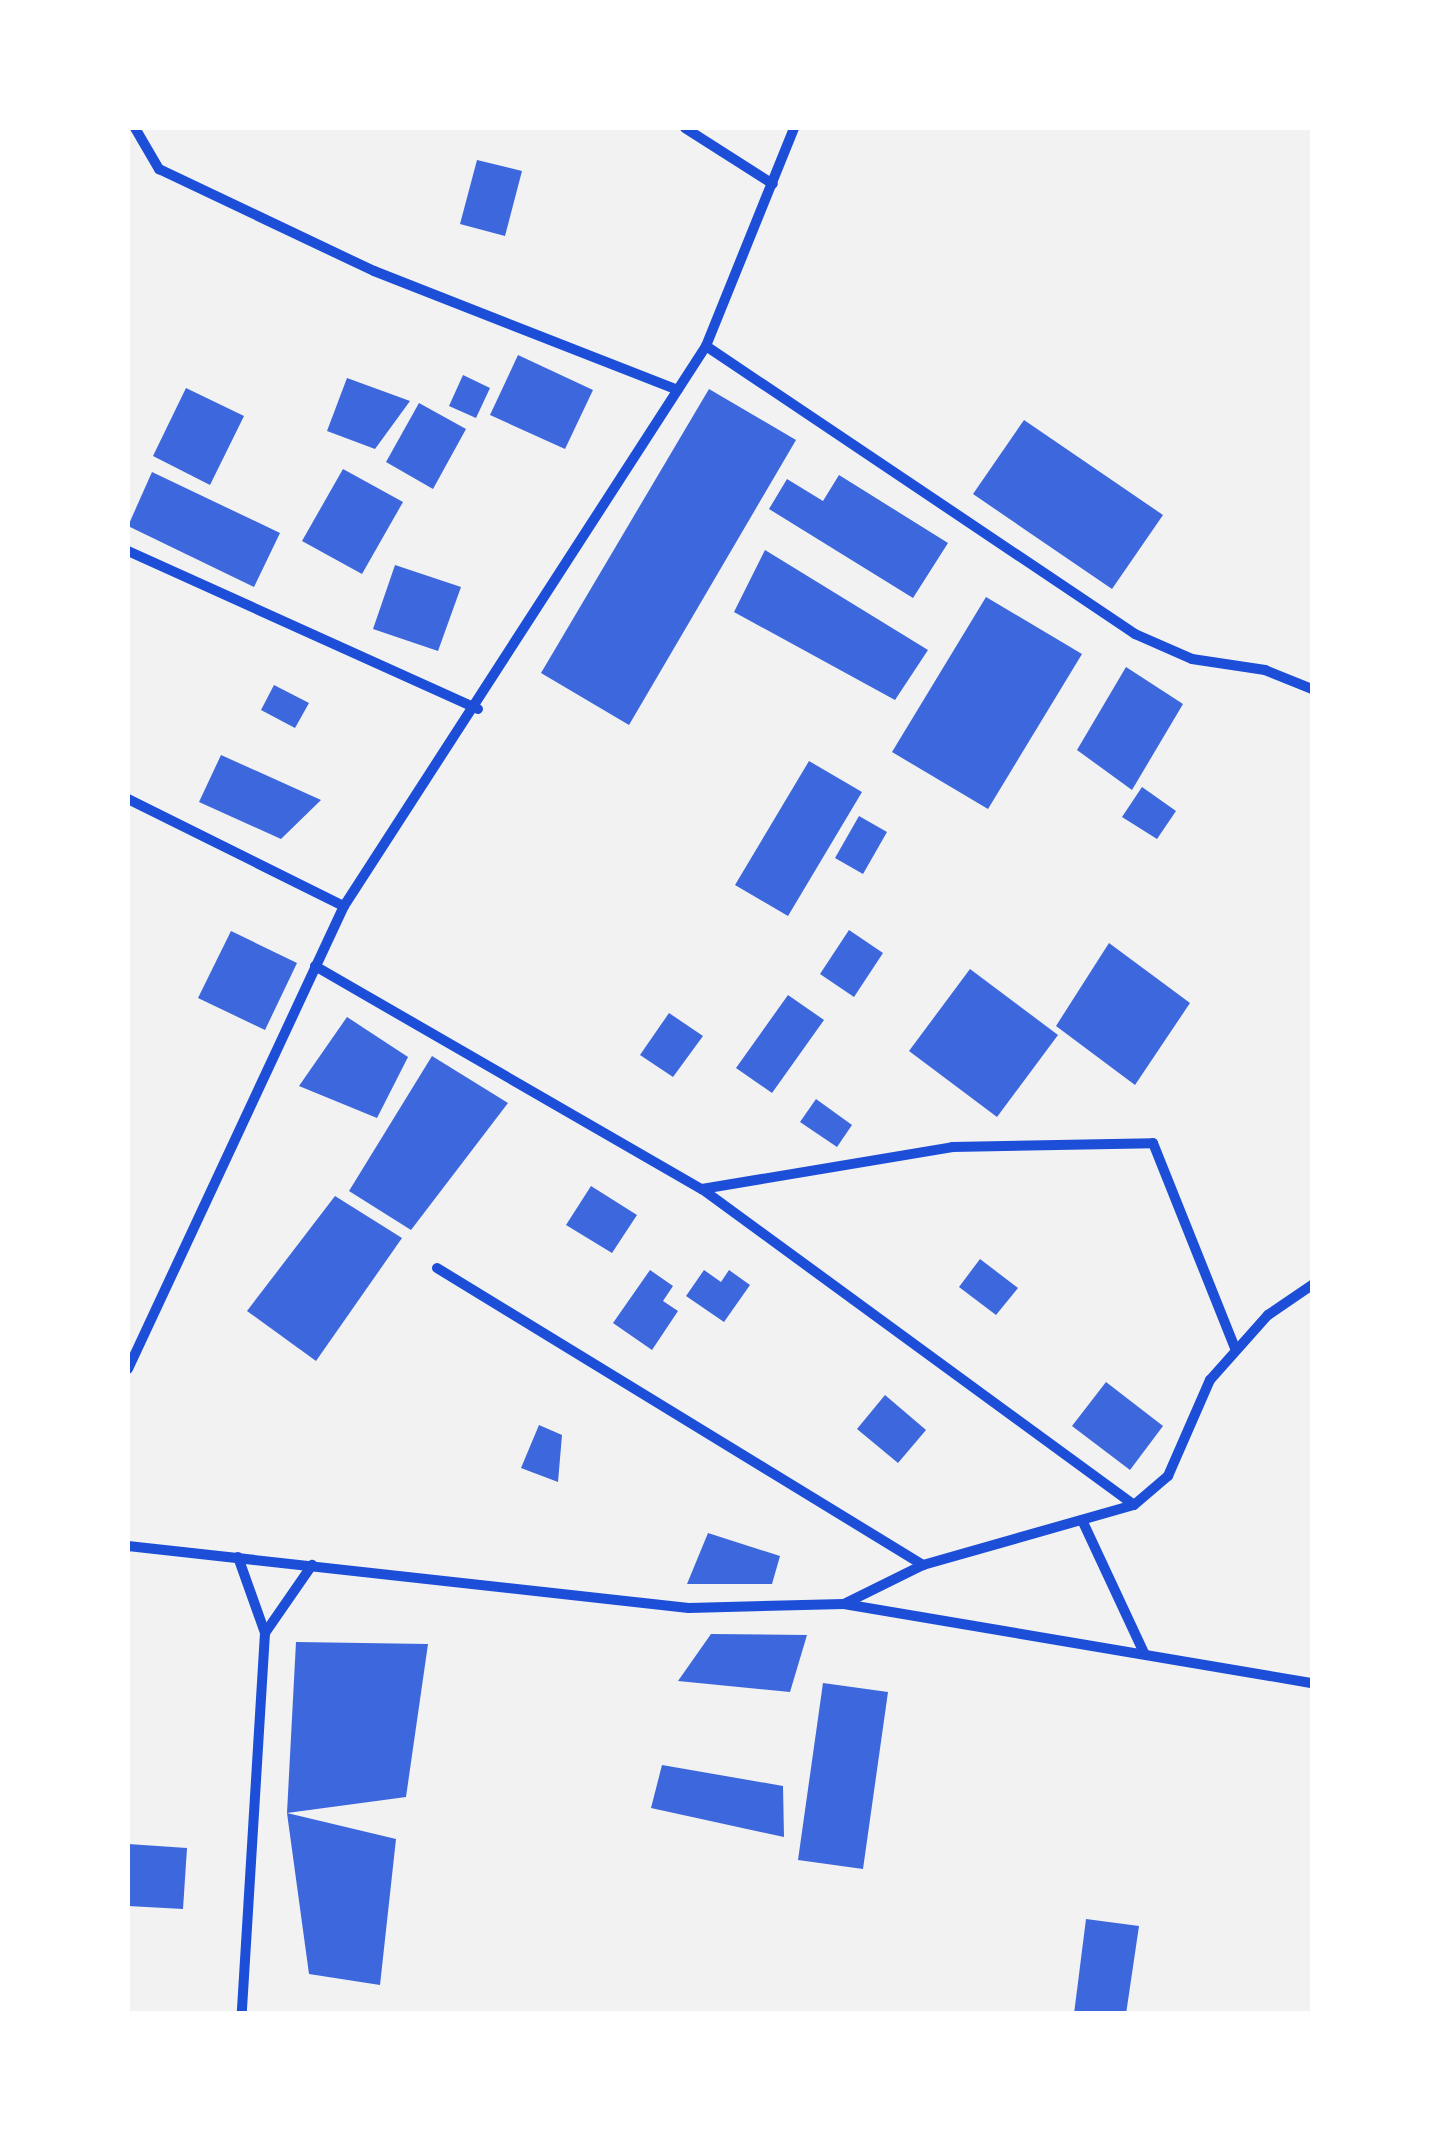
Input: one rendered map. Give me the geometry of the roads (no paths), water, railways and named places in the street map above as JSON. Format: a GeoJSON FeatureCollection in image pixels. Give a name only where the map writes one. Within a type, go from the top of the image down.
{"type":"FeatureCollection","features":[{"type":"Feature","properties":{"kind":"street"},"geometry":{"type":"LineString","coordinates":[[134,128],[159,168],[374,271],[678,390]]}},
{"type":"Feature","properties":{"kind":"street"},"geometry":{"type":"LineString","coordinates":[[685,128],[773,184]]}},
{"type":"Feature","properties":{"kind":"street"},"geometry":{"type":"LineString","coordinates":[[128,1369],[344,906],[478,709],[706,346],[794,128]]}},
{"type":"Feature","properties":{"kind":"street"},"geometry":{"type":"LineString","coordinates":[[706,346],[1135,634],[1192,659],[1266,670],[1312,689]]}},
{"type":"Feature","properties":{"kind":"street"},"geometry":{"type":"LineString","coordinates":[[128,551],[478,709]]}},
{"type":"Feature","properties":{"kind":"street"},"geometry":{"type":"LineString","coordinates":[[128,799],[344,906]]}},
{"type":"Feature","properties":{"kind":"street"},"geometry":{"type":"LineString","coordinates":[[315,966],[702,1189],[1134,1505]]}},
{"type":"Feature","properties":{"kind":"street"},"geometry":{"type":"LineString","coordinates":[[702,1189],[952,1146],[1153,1143],[1236,1350]]}},
{"type":"Feature","properties":{"kind":"street"},"geometry":{"type":"LineString","coordinates":[[437,1268],[923,1565]]}},
{"type":"Feature","properties":{"kind":"street"},"geometry":{"type":"LineString","coordinates":[[844,1604],[923,1565],[1134,1505],[1168,1476],[1210,1380],[1236,1350],[1312,1285]]}},
{"type":"Feature","properties":{"kind":"street"},"geometry":{"type":"LineString","coordinates":[[1082,1520],[1144,1654]]}},
{"type":"Feature","properties":{"kind":"street"},"geometry":{"type":"LineString","coordinates":[[128,1546],[689,1608],[844,1604],[1144,1654],[1239,1678],[1312,1683]]}},
{"type":"Feature","properties":{"kind":"street"},"geometry":{"type":"LineString","coordinates":[[238,1557],[265,1634],[242,2014]]}},
{"type":"Feature","properties":{"kind":"street"},"geometry":{"type":"LineString","coordinates":[[265,1634],[312,1565]]}}]}
